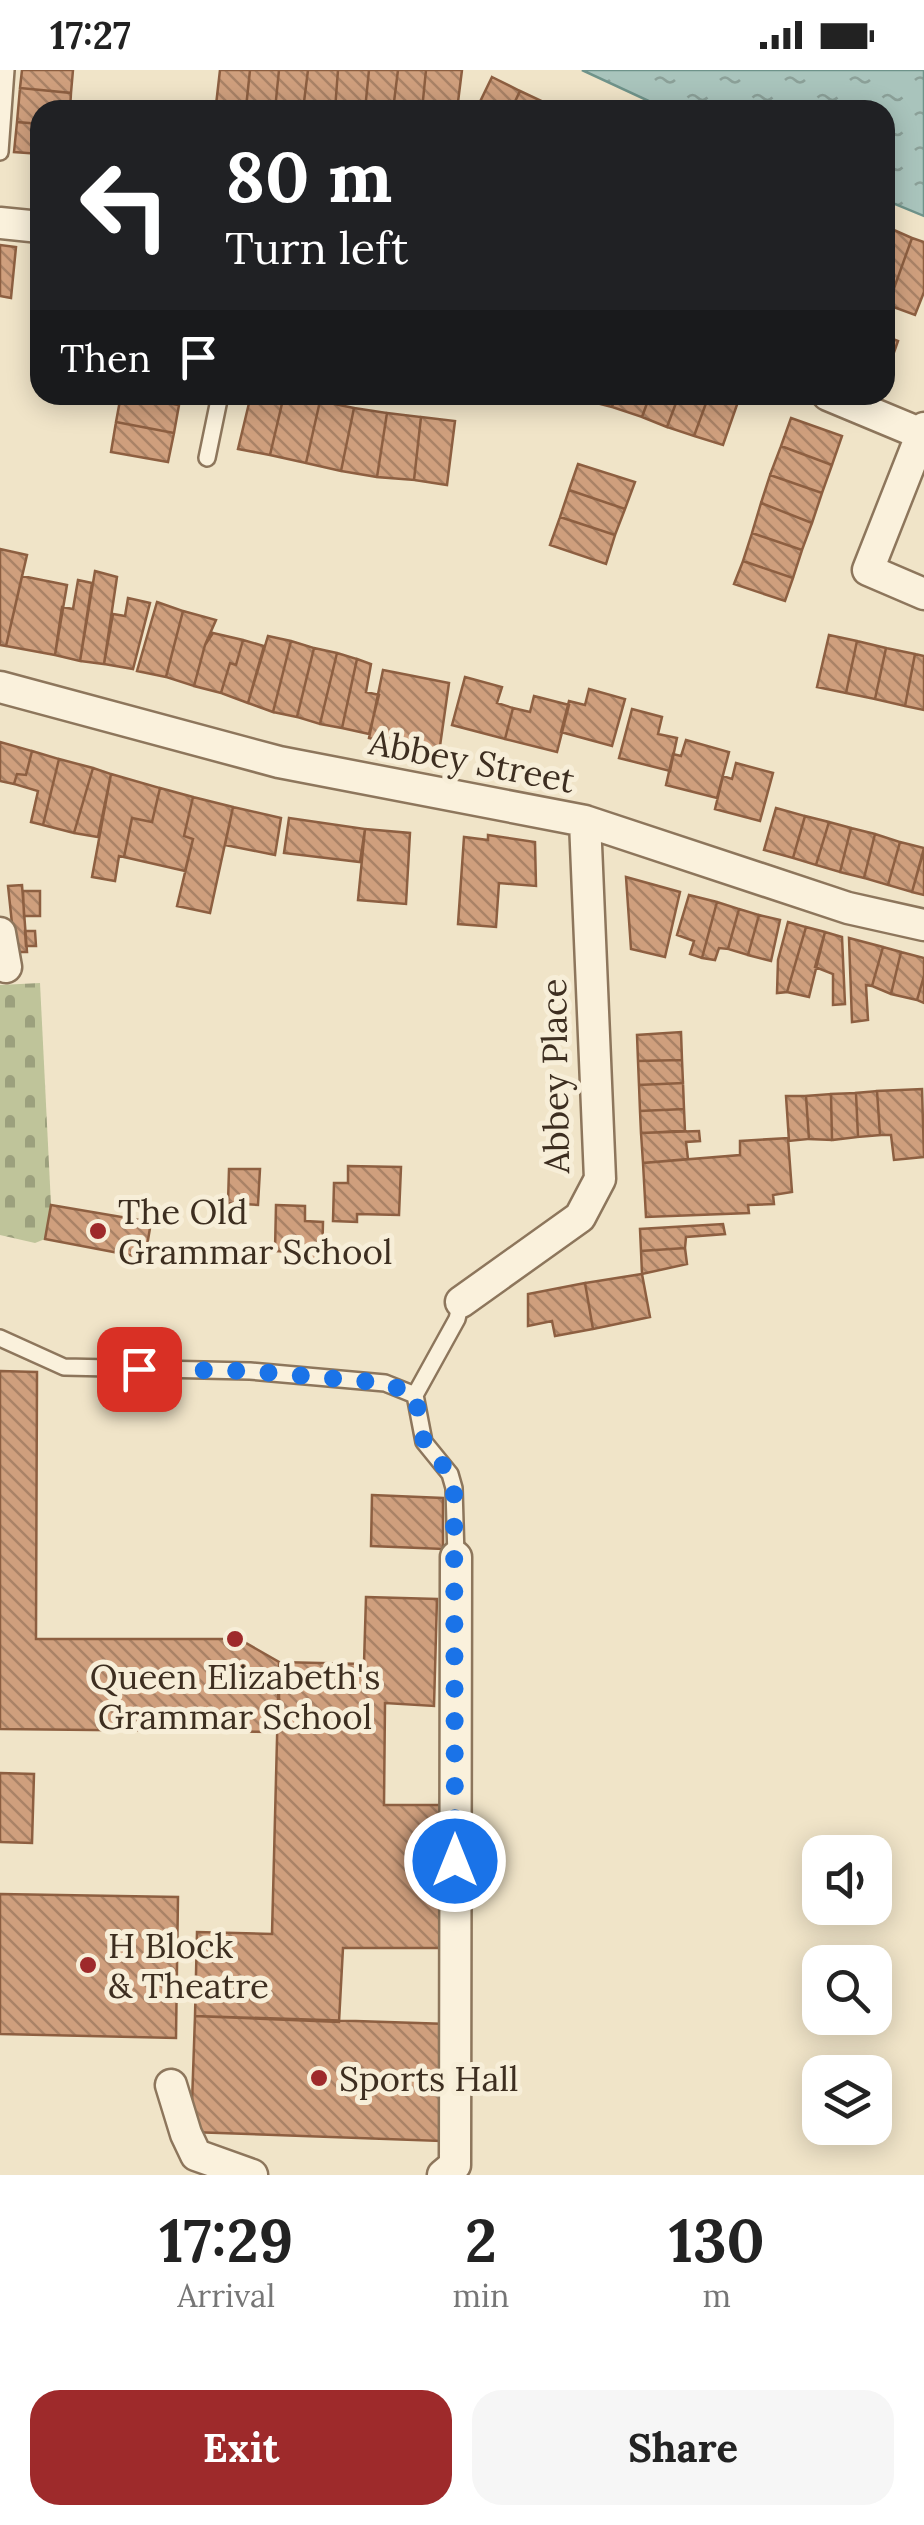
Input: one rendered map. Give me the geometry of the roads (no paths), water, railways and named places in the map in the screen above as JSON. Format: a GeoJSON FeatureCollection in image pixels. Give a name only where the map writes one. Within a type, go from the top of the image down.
{"type":"FeatureCollection","features":[{"type":"Feature","properties":{"kind":"street"},"geometry":{"type":"LineString","coordinates":[[0,223],[30,226]]}},
{"type":"Feature","properties":{"kind":"street"},"geometry":{"type":"LineString","coordinates":[[854,405],[923,432],[868,570],[924,594]]}},
{"type":"Feature","properties":{"kind":"street","name":"Abbey Street"},"geometry":{"type":"LineString","coordinates":[[0,687],[279,762],[585,821],[848,908],[924,925]]}},
{"type":"Feature","properties":{"kind":"street","name":"Abbey Place"},"geometry":{"type":"LineString","coordinates":[[461,1302],[580,1218],[600,1179],[585,821]]}},
{"type":"Feature","properties":{"kind":"street"},"geometry":{"type":"LineString","coordinates":[[0,934],[6,968]]}},
{"type":"Feature","properties":{"kind":"street"},"geometry":{"type":"LineString","coordinates":[[443,2175],[454,2165],[456,1557]]}},
{"type":"Feature","properties":{"kind":"street"},"geometry":{"type":"LineString","coordinates":[[171,2084],[196,2155],[252,2175]]}},
{"type":"Feature","properties":{"kind":"lane"},"geometry":{"type":"LineString","coordinates":[[0,152],[6,70]]}},
{"type":"Feature","properties":{"kind":"lane"},"geometry":{"type":"LineString","coordinates":[[207,458],[218,405]]}},
{"type":"Feature","properties":{"kind":"lane"},"geometry":{"type":"LineString","coordinates":[[456,1557],[454,1488],[450,1474],[424,1442],[415,1395],[457,1319],[461,1302]]}},
{"type":"Feature","properties":{"kind":"lane"},"geometry":{"type":"LineString","coordinates":[[0,1338],[64,1368],[250,1371],[385,1383],[415,1395]]}},
{"type":"Feature","properties":{"kind":"water"},"geometry":{"type":"Polygon","coordinates":[[[582,70],[924,70],[924,216],[895,204],[895,100],[646,100],[582,70]]]}},
{"type":"Feature","properties":{"kind":"place","name":"The Old Grammar School"},"geometry":{"type":"Point","coordinates":[98,1231]}},
{"type":"Feature","properties":{"kind":"place","name":"Queen Elizabeth's Grammar School"},"geometry":{"type":"Point","coordinates":[235,1639]}},
{"type":"Feature","properties":{"kind":"place","name":"H Block & Theatre"},"geometry":{"type":"Point","coordinates":[88,1965]}},
{"type":"Feature","properties":{"kind":"place","name":"Sports Hall"},"geometry":{"type":"Point","coordinates":[319,2078]}}]}
